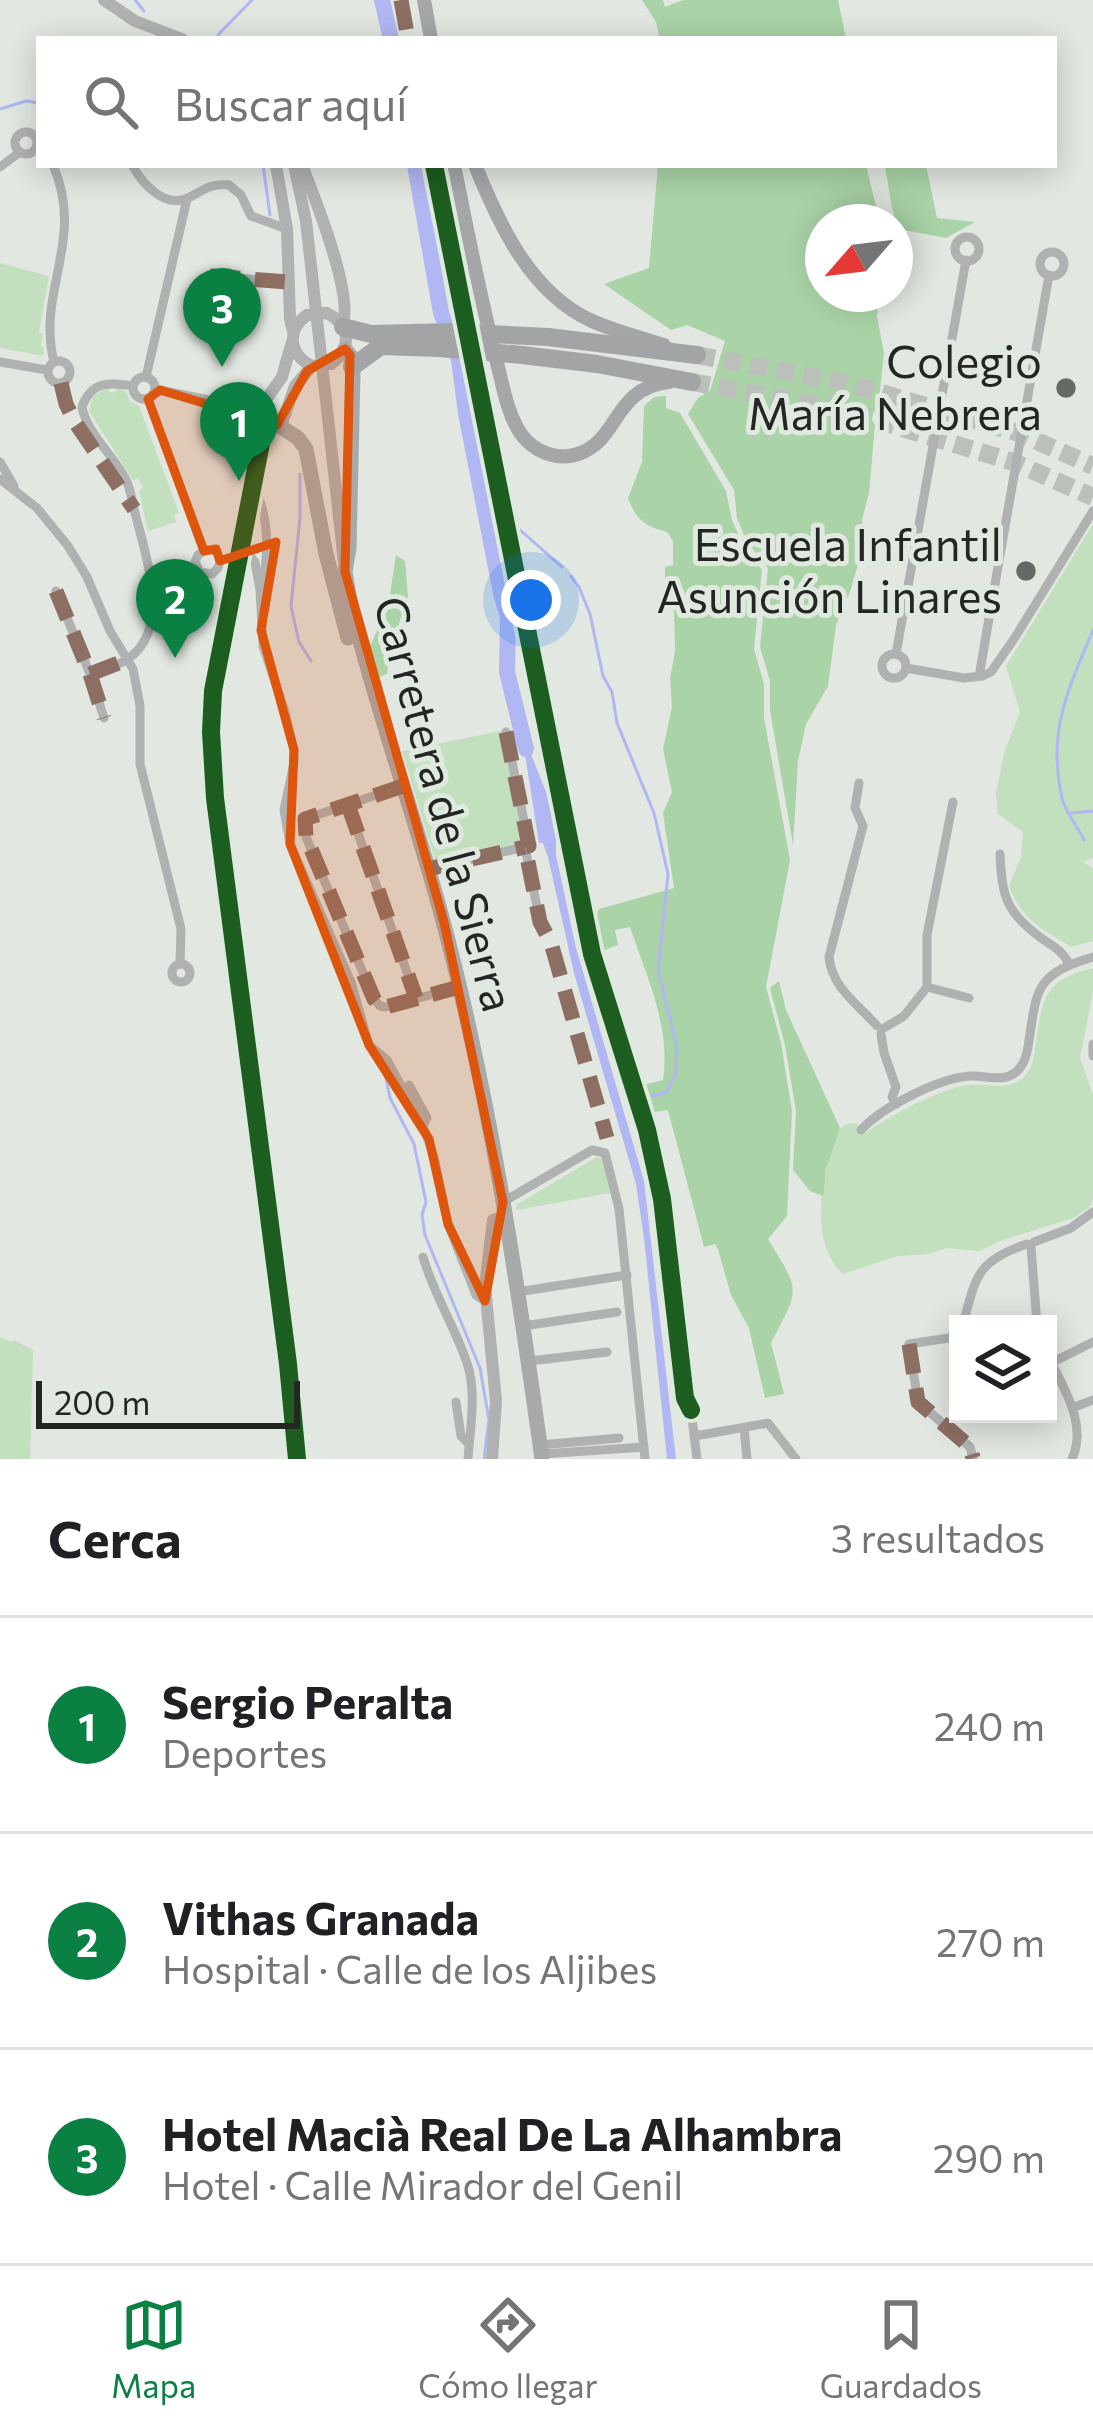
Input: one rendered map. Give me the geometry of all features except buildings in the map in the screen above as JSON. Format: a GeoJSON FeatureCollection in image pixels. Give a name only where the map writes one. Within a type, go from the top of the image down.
{"type":"FeatureCollection","features":[{"type":"Feature","properties":{"kind":"highway"},"geometry":{"type":"LineString","coordinates":[[346,338],[453,332],[549,347],[692,382]]}},
{"type":"Feature","properties":{"kind":"highway"},"geometry":{"type":"LineString","coordinates":[[346,338],[381,336],[440,347],[549,347],[697,356]]}},
{"type":"Feature","properties":{"kind":"main road"},"geometry":{"type":"LineString","coordinates":[[424,0],[430,36]]}},
{"type":"Feature","properties":{"kind":"main road"},"geometry":{"type":"LineString","coordinates":[[455,168],[501,376],[513,417],[530,443],[554,455],[580,453],[596,443],[642,389],[665,382],[692,382]]}},
{"type":"Feature","properties":{"kind":"main road"},"geometry":{"type":"LineString","coordinates":[[476,168],[521,257],[562,303],[603,326],[697,356]]}},
{"type":"Feature","properties":{"kind":"main road"},"geometry":{"type":"LineString","coordinates":[[345,572],[349,548],[346,338]]}},
{"type":"Feature","properties":{"kind":"main road"},"geometry":{"type":"LineString","coordinates":[[268,416],[306,449],[338,605],[371,703],[388,735]]}},
{"type":"Feature","properties":{"kind":"main road","name":"Carretera de la Sierra"},"geometry":{"type":"LineString","coordinates":[[345,572],[359,639],[459,987],[504,1209],[541,1452]]}},
{"type":"Feature","properties":{"kind":"street"},"geometry":{"type":"LineString","coordinates":[[104,0],[135,21],[174,36]]}},
{"type":"Feature","properties":{"kind":"street"},"geometry":{"type":"LineString","coordinates":[[20,152],[15,142],[18,135],[27,132],[36,140]]}},
{"type":"Feature","properties":{"kind":"street"},"geometry":{"type":"LineString","coordinates":[[0,167],[20,152],[31,152],[36,143]]}},
{"type":"Feature","properties":{"kind":"street"},"geometry":{"type":"LineString","coordinates":[[0,362],[51,366],[49,308],[65,232],[62,187],[54,168]]}},
{"type":"Feature","properties":{"kind":"street"},"geometry":{"type":"LineString","coordinates":[[134,168],[147,187],[168,198],[187,199],[210,186],[230,185],[241,195],[250,216],[286,229]]}},
{"type":"Feature","properties":{"kind":"street"},"geometry":{"type":"LineString","coordinates":[[276,168],[286,229],[292,337],[298,356],[312,366],[331,364],[346,338],[320,212],[299,168]]}},
{"type":"Feature","properties":{"kind":"street","name":"Carretera de la Sierra"},"geometry":{"type":"LineString","coordinates":[[298,168],[345,572]]}},
{"type":"Feature","properties":{"kind":"street"},"geometry":{"type":"LineString","coordinates":[[146,377],[187,199]]}},
{"type":"Feature","properties":{"kind":"street"},"geometry":{"type":"LineString","coordinates":[[896,654],[966,260]]}},
{"type":"Feature","properties":{"kind":"street"},"geometry":{"type":"LineString","coordinates":[[982,676],[986,630],[1049,275]]}},
{"type":"Feature","properties":{"kind":"street"},"geometry":{"type":"LineString","coordinates":[[210,276],[289,282]]}},
{"type":"Feature","properties":{"kind":"street"},"geometry":{"type":"LineString","coordinates":[[297,1459],[215,798],[211,732],[213,691],[261,442],[292,337],[297,323],[308,315],[326,313],[335,317],[346,338]]}},
{"type":"Feature","properties":{"kind":"street"},"geometry":{"type":"LineString","coordinates":[[133,386],[138,398],[152,394],[285,418],[295,386],[312,366]]}},
{"type":"Feature","properties":{"kind":"street"},"geometry":{"type":"LineString","coordinates":[[133,386],[140,378],[152,380],[152,394],[204,550]]}},
{"type":"Feature","properties":{"kind":"street"},"geometry":{"type":"LineString","coordinates":[[90,674],[129,659],[149,628],[149,570],[130,487],[88,424],[82,407],[88,393],[100,384],[133,386]]}},
{"type":"Feature","properties":{"kind":"street"},"geometry":{"type":"LineString","coordinates":[[0,462],[16,490]]}},
{"type":"Feature","properties":{"kind":"street"},"geometry":{"type":"LineString","coordinates":[[0,479],[37,508],[68,546],[110,632],[129,659],[140,706],[140,764],[181,929],[180,964]]}},
{"type":"Feature","properties":{"kind":"street"},"geometry":{"type":"LineString","coordinates":[[253,484],[264,508],[267,532],[268,558],[260,590]]}},
{"type":"Feature","properties":{"kind":"street"},"geometry":{"type":"LineString","coordinates":[[906,668],[964,678],[982,676],[997,666],[1093,511]]}},
{"type":"Feature","properties":{"kind":"street"},"geometry":{"type":"LineString","coordinates":[[204,550],[213,551],[220,561],[212,574],[200,572],[195,562],[204,550]]}},
{"type":"Feature","properties":{"kind":"street"},"geometry":{"type":"LineString","coordinates":[[220,561],[239,554],[255,562],[263,646],[294,750],[284,810],[290,844],[351,982],[369,1045],[387,1060],[423,1126],[448,1224],[476,1295],[485,1301]]}},
{"type":"Feature","properties":{"kind":"street"},"geometry":{"type":"LineString","coordinates":[[56,591],[104,718]]}},
{"type":"Feature","properties":{"kind":"street"},"geometry":{"type":"LineString","coordinates":[[986,630],[1014,639]]}},
{"type":"Feature","properties":{"kind":"street"},"geometry":{"type":"LineString","coordinates":[[896,654],[906,668],[894,678],[882,665],[885,657],[896,654]]}},
{"type":"Feature","properties":{"kind":"street"},"geometry":{"type":"LineString","coordinates":[[506,732],[540,922]]}},
{"type":"Feature","properties":{"kind":"street"},"geometry":{"type":"LineString","coordinates":[[860,783],[855,808],[863,826],[829,957],[839,986],[881,1030],[896,1104]]}},
{"type":"Feature","properties":{"kind":"street"},"geometry":{"type":"LineString","coordinates":[[404,786],[305,819],[311,851],[380,1006],[459,987]]}},
{"type":"Feature","properties":{"kind":"street"},"geometry":{"type":"LineString","coordinates":[[881,1030],[904,1016],[927,987],[927,935],[953,802]]}},
{"type":"Feature","properties":{"kind":"street"},"geometry":{"type":"LineString","coordinates":[[348,805],[416,998]]}},
{"type":"Feature","properties":{"kind":"street"},"geometry":{"type":"LineString","coordinates":[[428,869],[526,847]]}},
{"type":"Feature","properties":{"kind":"street"},"geometry":{"type":"LineString","coordinates":[[1000,854],[1001,884],[1008,905],[1024,926],[1065,954],[1069,964]]}},
{"type":"Feature","properties":{"kind":"street"},"geometry":{"type":"LineString","coordinates":[[860,1130],[919,1093],[967,1076],[1000,1078],[1020,1069],[1038,992],[1053,973],[1093,957]]}},
{"type":"Feature","properties":{"kind":"street"},"geometry":{"type":"LineString","coordinates":[[927,987],[969,998]]}},
{"type":"Feature","properties":{"kind":"street"},"geometry":{"type":"LineString","coordinates":[[1093,1043],[1093,1056]]}},
{"type":"Feature","properties":{"kind":"street"},"geometry":{"type":"LineString","coordinates":[[409,1085],[427,1118],[423,1126]]}},
{"type":"Feature","properties":{"kind":"street"},"geometry":{"type":"LineString","coordinates":[[896,1087],[919,1093]]}},
{"type":"Feature","properties":{"kind":"street"},"geometry":{"type":"LineString","coordinates":[[492,1459],[496,1402],[485,1301],[493,1220],[592,1150],[603,1151],[620,1209],[645,1453],[541,1452]]}},
{"type":"Feature","properties":{"kind":"street"},"geometry":{"type":"LineString","coordinates":[[965,1315],[974,1281],[985,1264],[1071,1228],[1093,1213]]}},
{"type":"Feature","properties":{"kind":"street"},"geometry":{"type":"LineString","coordinates":[[1030,1245],[1036,1315]]}},
{"type":"Feature","properties":{"kind":"street"},"geometry":{"type":"LineString","coordinates":[[423,1257],[432,1289],[469,1366],[468,1459]]}},
{"type":"Feature","properties":{"kind":"street"},"geometry":{"type":"LineString","coordinates":[[517,1292],[627,1275]]}},
{"type":"Feature","properties":{"kind":"street"},"geometry":{"type":"LineString","coordinates":[[523,1326],[617,1312]]}},
{"type":"Feature","properties":{"kind":"street"},"geometry":{"type":"LineString","coordinates":[[949,1335],[908,1344],[916,1396],[922,1407],[970,1447],[973,1458]]}},
{"type":"Feature","properties":{"kind":"street"},"geometry":{"type":"LineString","coordinates":[[1057,1356],[1093,1342]]}},
{"type":"Feature","properties":{"kind":"street"},"geometry":{"type":"LineString","coordinates":[[528,1360],[607,1352]]}},
{"type":"Feature","properties":{"kind":"street"},"geometry":{"type":"LineString","coordinates":[[1057,1375],[1079,1437],[1072,1459]]}},
{"type":"Feature","properties":{"kind":"street"},"geometry":{"type":"LineString","coordinates":[[1072,1408],[1093,1400]]}},
{"type":"Feature","properties":{"kind":"street"},"geometry":{"type":"LineString","coordinates":[[456,1402],[461,1436],[469,1444]]}},
{"type":"Feature","properties":{"kind":"street"},"geometry":{"type":"LineString","coordinates":[[691,1410],[697,1459]]}},
{"type":"Feature","properties":{"kind":"street"},"geometry":{"type":"LineString","coordinates":[[694,1436],[771,1424],[796,1459]]}},
{"type":"Feature","properties":{"kind":"street"},"geometry":{"type":"LineString","coordinates":[[745,1428],[747,1459]]}},
{"type":"Feature","properties":{"kind":"street"},"geometry":{"type":"LineString","coordinates":[[541,1452],[620,1438]]}},
{"type":"Feature","properties":{"kind":"highlighted area"},"geometry":{"type":"Polygon","coordinates":[[[345,349],[350,355],[345,572],[444,922],[503,1202],[485,1301],[448,1224],[429,1139],[369,1045],[290,844],[294,750],[261,630],[276,542],[220,561],[216,549],[204,551],[148,399],[160,390],[277,425],[307,371],[345,349]]]}},
{"type":"Feature","properties":{"kind":"green space"},"geometry":{"type":"Polygon","coordinates":[[[642,0],[663,0],[665,7],[683,0],[838,0],[845,36],[659,36],[642,0]]]}},
{"type":"Feature","properties":{"kind":"green space"},"geometry":{"type":"Polygon","coordinates":[[[658,168],[867,168],[876,204],[805,204],[805,312],[877,312],[884,353],[878,409],[872,420],[869,493],[862,520],[865,540],[836,625],[828,686],[806,724],[798,761],[793,845],[770,710],[770,681],[760,647],[768,568],[747,542],[737,518],[734,490],[688,414],[698,398],[710,391],[725,341],[687,325],[671,330],[604,284],[649,268],[658,168]]]}},
{"type":"Feature","properties":{"kind":"green space"},"geometry":{"type":"Polygon","coordinates":[[[885,168],[927,168],[937,218],[975,222],[946,238],[913,232],[913,204],[891,204],[885,168]]]}},
{"type":"Feature","properties":{"kind":"green space"},"geometry":{"type":"Polygon","coordinates":[[[0,263],[49,276],[39,332],[43,334],[43,356],[0,348],[0,263]]]}},
{"type":"Feature","properties":{"kind":"green space"},"geometry":{"type":"Polygon","coordinates":[[[110,387],[109,392],[125,390],[139,406],[179,513],[174,515],[176,522],[148,531],[139,491],[143,488],[89,411],[93,396],[110,387]]]}},
{"type":"Feature","properties":{"kind":"green space"},"geometry":{"type":"Polygon","coordinates":[[[666,396],[666,408],[680,413],[726,491],[743,545],[762,570],[754,649],[764,684],[764,718],[790,860],[766,987],[792,1111],[787,1216],[768,1239],[793,1290],[771,1343],[784,1394],[765,1398],[749,1328],[731,1295],[718,1249],[715,1244],[704,1247],[668,1110],[648,1113],[640,1086],[663,1080],[664,1041],[630,927],[615,930],[618,945],[599,952],[592,928],[599,909],[674,888],[663,813],[672,792],[663,749],[672,707],[675,651],[674,608],[665,590],[665,567],[673,565],[673,541],[667,532],[642,521],[628,498],[642,462],[644,406],[654,397],[666,396]]]}},
{"type":"Feature","properties":{"kind":"green space"},"geometry":{"type":"Polygon","coordinates":[[[1093,524],[1093,858],[1083,862],[1093,868],[1093,941],[1071,947],[1034,923],[1014,898],[1009,886],[1021,857],[1023,832],[998,814],[996,794],[1004,753],[1020,712],[1006,666],[1093,524]]]}},
{"type":"Feature","properties":{"kind":"green space"},"geometry":{"type":"Polygon","coordinates":[[[396,555],[405,561],[408,596],[387,674],[379,677],[370,646],[388,607],[396,555]]]}},
{"type":"Feature","properties":{"kind":"green space"},"geometry":{"type":"Polygon","coordinates":[[[501,731],[524,843],[436,863],[402,751],[501,731]]]}},
{"type":"Feature","properties":{"kind":"green space"},"geometry":{"type":"Polygon","coordinates":[[[1093,968],[1080,1058],[1093,1095],[1091,1205],[1076,1217],[979,1251],[947,1248],[898,1256],[843,1274],[832,1260],[822,1224],[824,1183],[840,1128],[857,1124],[863,1134],[948,1090],[1018,1081],[1032,1064],[1047,996],[1063,979],[1093,968]]]}},
{"type":"Feature","properties":{"kind":"green space"},"geometry":{"type":"Polygon","coordinates":[[[779,981],[786,1010],[840,1128],[826,1169],[823,1196],[810,1191],[793,1170],[796,1111],[770,988],[779,981]]]}},
{"type":"Feature","properties":{"kind":"green space"},"geometry":{"type":"Polygon","coordinates":[[[597,1157],[602,1159],[610,1193],[517,1210],[516,1205],[597,1157]]]}},
{"type":"Feature","properties":{"kind":"green space"},"geometry":{"type":"Polygon","coordinates":[[[0,1337],[33,1350],[30,1459],[0,1459],[0,1337]]]}},
{"type":"Feature","properties":{"kind":"water"},"geometry":{"type":"Polygon","coordinates":[[[521,729],[556,817],[556,855],[576,948],[644,1181],[676,1459],[667,1459],[636,1184],[574,973],[548,857],[539,843],[521,729]]]}},
{"type":"Feature","properties":{"kind":"waterway"},"geometry":{"type":"LineString","coordinates":[[135,0],[144,11]]}},
{"type":"Feature","properties":{"kind":"waterway"},"geometry":{"type":"LineString","coordinates":[[218,35],[252,0]]}},
{"type":"Feature","properties":{"kind":"waterway"},"geometry":{"type":"LineString","coordinates":[[382,0],[390,36]]}},
{"type":"Feature","properties":{"kind":"waterway"},"geometry":{"type":"LineString","coordinates":[[0,109],[36,103]]}},
{"type":"Feature","properties":{"kind":"waterway"},"geometry":{"type":"LineString","coordinates":[[263,168],[270,215]]}},
{"type":"Feature","properties":{"kind":"waterway"},"geometry":{"type":"LineString","coordinates":[[416,168],[441,313],[459,360],[508,617],[507,672],[526,749]]}},
{"type":"Feature","properties":{"kind":"waterway"},"geometry":{"type":"LineString","coordinates":[[300,474],[291,606],[299,642],[311,661]]}},
{"type":"Feature","properties":{"kind":"waterway"},"geometry":{"type":"LineString","coordinates":[[511,522],[562,567]]}},
{"type":"Feature","properties":{"kind":"waterway"},"geometry":{"type":"LineString","coordinates":[[571,576],[590,614],[617,723],[654,813],[668,874],[658,970],[677,1047],[676,1073],[667,1092],[646,1098]]}},
{"type":"Feature","properties":{"kind":"waterway"},"geometry":{"type":"LineString","coordinates":[[1084,840],[1064,803],[1057,752],[1062,711],[1093,630]]}},
{"type":"Feature","properties":{"kind":"waterway"},"geometry":{"type":"LineString","coordinates":[[1071,813],[1093,811]]}},
{"type":"Feature","properties":{"kind":"waterway"},"geometry":{"type":"LineString","coordinates":[[384,1069],[390,1098],[414,1144],[426,1202],[422,1215],[425,1235],[480,1368],[489,1420],[484,1459]]}},
{"type":"Feature","properties":{"kind":"tunnel"},"geometry":{"type":"LineString","coordinates":[[697,355],[850,384],[1019,433],[1093,466]]}},
{"type":"Feature","properties":{"kind":"tunnel"},"geometry":{"type":"LineString","coordinates":[[692,382],[847,411],[1013,462],[1093,497]]}},
{"type":"Feature","properties":{"kind":"marked path"},"geometry":{"type":"LineString","coordinates":[[401,0],[407,36]]}},
{"type":"Feature","properties":{"kind":"marked path"},"geometry":{"type":"LineString","coordinates":[[210,276],[289,282]]}},
{"type":"Feature","properties":{"kind":"marked path"},"geometry":{"type":"LineString","coordinates":[[61,383],[75,422],[134,509]]}},
{"type":"Feature","properties":{"kind":"marked path"},"geometry":{"type":"LineString","coordinates":[[56,591],[104,718]]}},
{"type":"Feature","properties":{"kind":"marked path"},"geometry":{"type":"LineString","coordinates":[[90,674],[129,659]]}},
{"type":"Feature","properties":{"kind":"marked path"},"geometry":{"type":"LineString","coordinates":[[506,732],[540,922],[551,943],[607,1138]]}},
{"type":"Feature","properties":{"kind":"marked path"},"geometry":{"type":"LineString","coordinates":[[403,786],[305,819],[306,837],[380,1006],[459,987]]}},
{"type":"Feature","properties":{"kind":"marked path"},"geometry":{"type":"LineString","coordinates":[[348,805],[416,998]]}},
{"type":"Feature","properties":{"kind":"marked path"},"geometry":{"type":"LineString","coordinates":[[428,869],[525,847]]}},
{"type":"Feature","properties":{"kind":"marked path"},"geometry":{"type":"LineString","coordinates":[[909,1344],[918,1402],[970,1447],[973,1458]]}},
{"type":"Feature","properties":{"kind":"cycle path"},"geometry":{"type":"LineString","coordinates":[[435,168],[592,954],[647,1130],[662,1199],[685,1398],[691,1410]]}},
{"type":"Feature","properties":{"kind":"cycle path"},"geometry":{"type":"LineString","coordinates":[[259,416],[261,443],[213,691],[211,732],[215,798],[297,1459]]}},
{"type":"Feature","properties":{"kind":"place","name":"Hotel Macià Real De La Alhambra"},"geometry":{"type":"Point","coordinates":[222,367]}},
{"type":"Feature","properties":{"kind":"place","name":"Colegio María Nebrera"},"geometry":{"type":"Point","coordinates":[1066,388]}},
{"type":"Feature","properties":{"kind":"place","name":"Sergio Peralta"},"geometry":{"type":"Point","coordinates":[239,481]}},
{"type":"Feature","properties":{"kind":"place","name":"Escuela Infantil Asunción Linares"},"geometry":{"type":"Point","coordinates":[1026,571]}},
{"type":"Feature","properties":{"kind":"place","name":"Vithas Granada"},"geometry":{"type":"Point","coordinates":[175,658]}}]}
